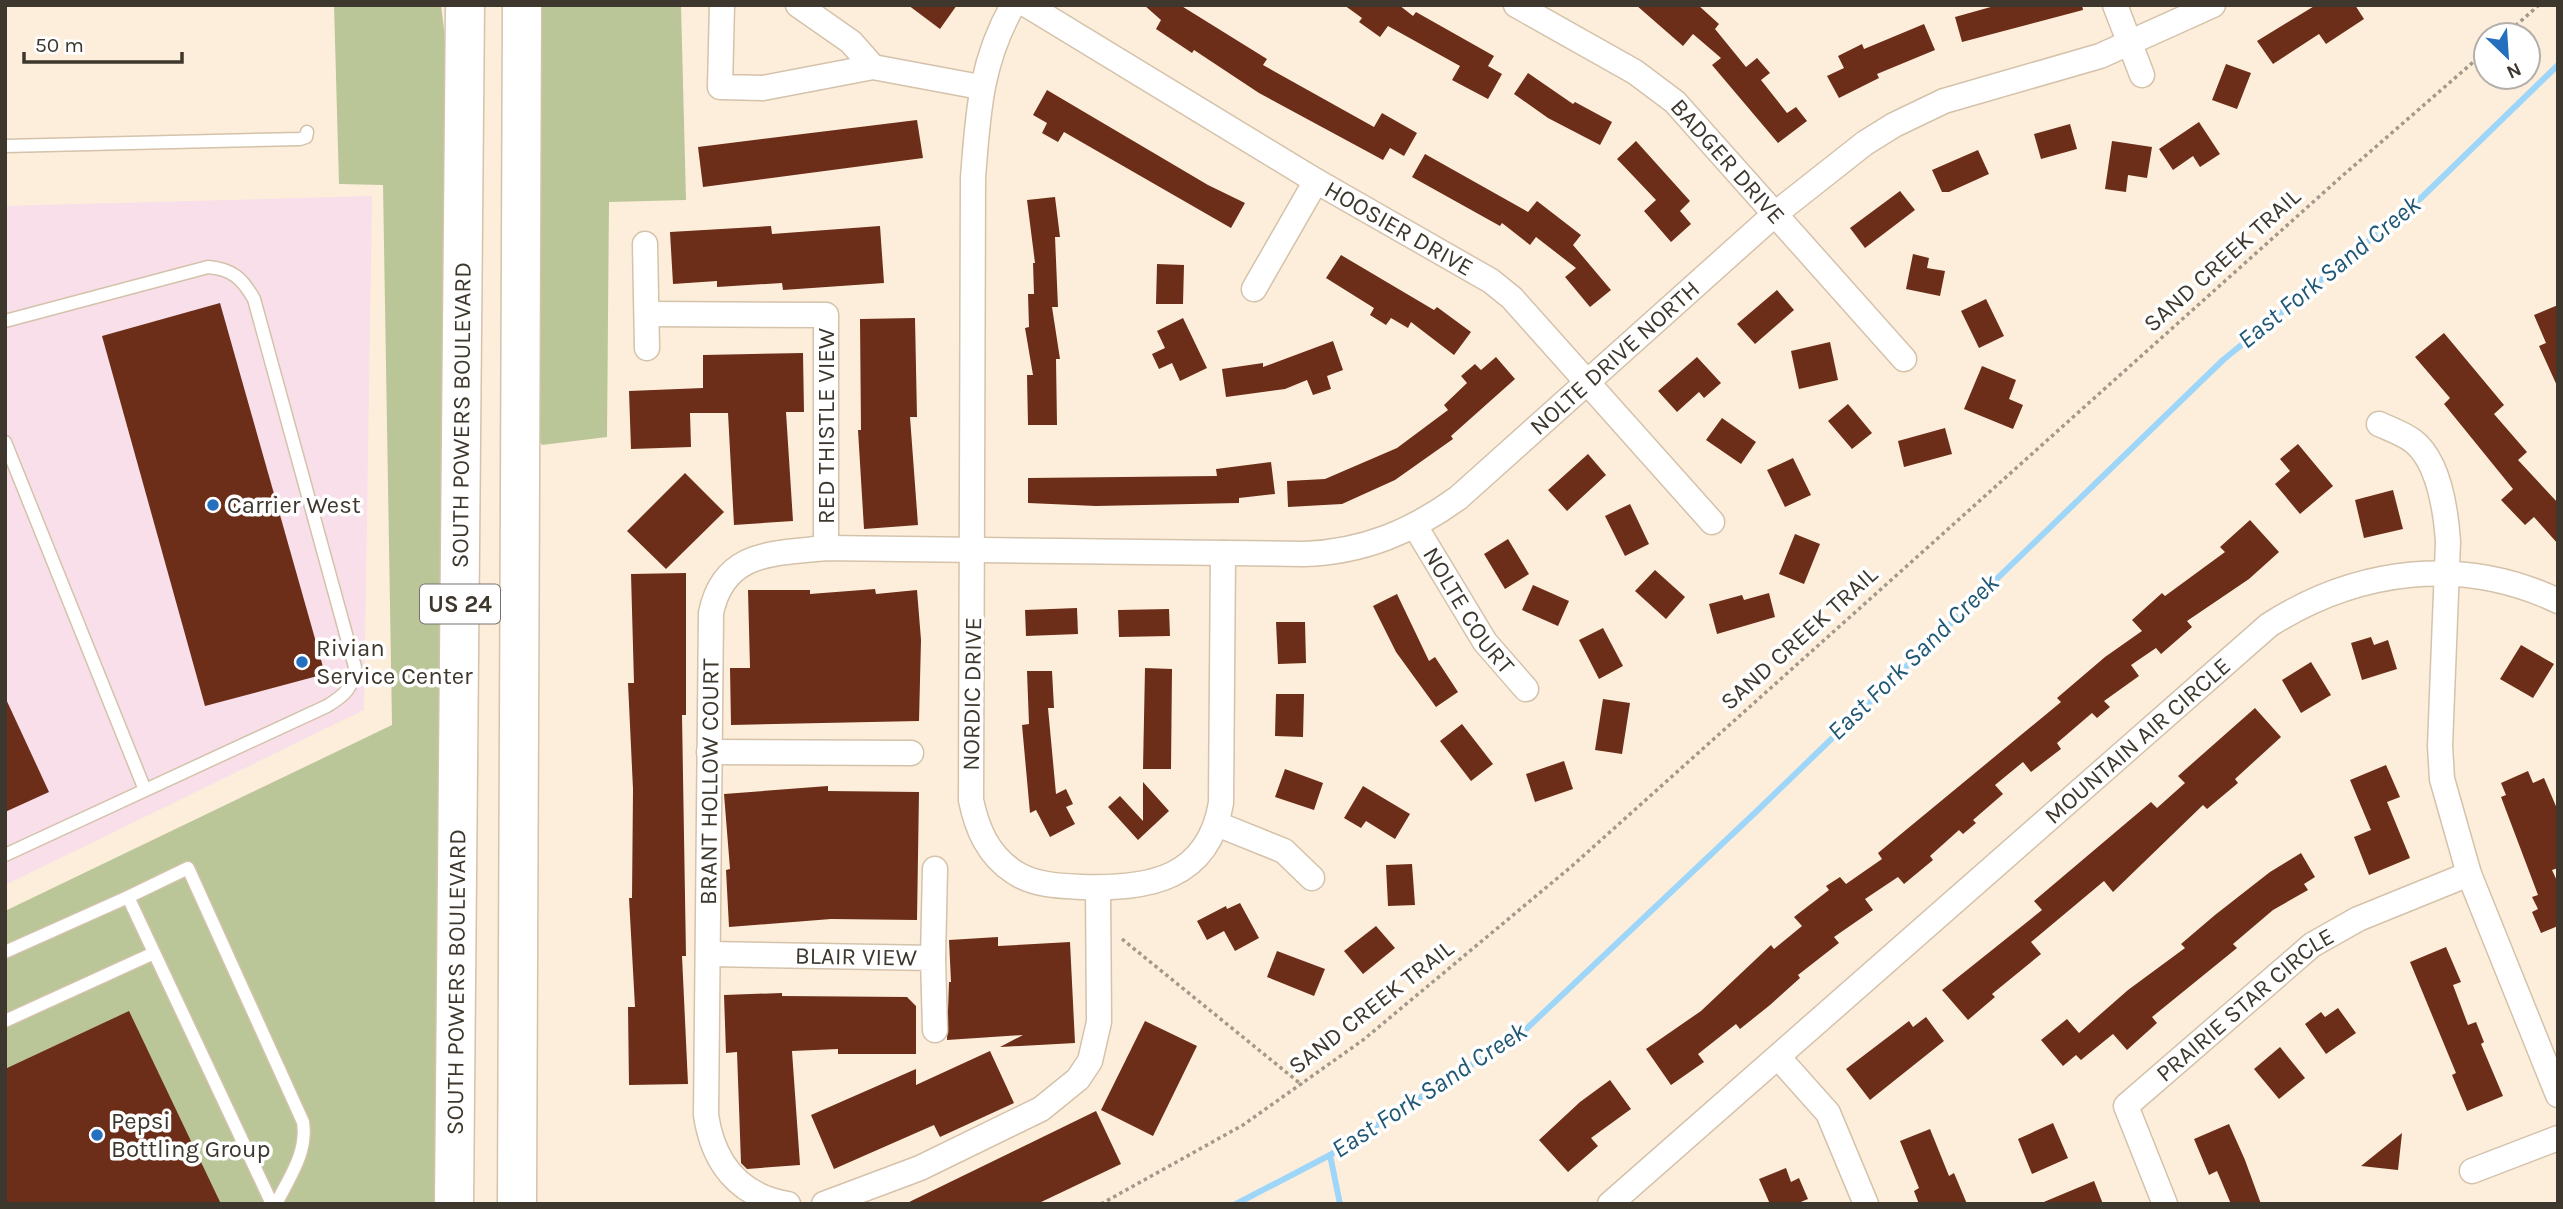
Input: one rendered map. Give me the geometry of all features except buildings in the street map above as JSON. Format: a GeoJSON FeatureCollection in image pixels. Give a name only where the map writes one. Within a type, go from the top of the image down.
{"type":"FeatureCollection","features":[{"type":"Feature","properties":{"kind":"highway","name":"SOUTH POWERS BOULEVARD"},"geometry":{"type":"LineString","coordinates":[[454,1204],[465,5]]}},
{"type":"Feature","properties":{"kind":"highway","name":"US 24"},"geometry":{"type":"LineString","coordinates":[[517,1204],[523,5]]}},
{"type":"Feature","properties":{"kind":"street"},"geometry":{"type":"LineString","coordinates":[[722,5],[720,87],[763,88],[873,67],[980,87]]}},
{"type":"Feature","properties":{"kind":"street"},"geometry":{"type":"LineString","coordinates":[[798,5],[851,42],[873,67]]}},
{"type":"Feature","properties":{"kind":"street","name":"NORDIC DRIVE"},"geometry":{"type":"LineString","coordinates":[[1013,5],[994,44],[980,87],[973,178],[974,549],[971,800],[976,824],[997,858],[1015,873],[1058,886],[1143,886],[1163,880],[1195,859],[1217,824],[1221,803],[1223,553]]}},
{"type":"Feature","properties":{"kind":"street","name":"HOOSIER DRIVE"},"geometry":{"type":"LineString","coordinates":[[1027,5],[1316,181],[1491,281],[1512,298],[1712,522]]}},
{"type":"Feature","properties":{"kind":"street","name":"BADGER DRIVE"},"geometry":{"type":"LineString","coordinates":[[1516,5],[1616,61],[1675,102],[1903,359]]}},
{"type":"Feature","properties":{"kind":"street"},"geometry":{"type":"LineString","coordinates":[[2115,5],[2142,75]]}},
{"type":"Feature","properties":{"kind":"street","name":"NOLTE DRIVE NORTH"},"geometry":{"type":"LineString","coordinates":[[974,549],[1331,553],[1385,540],[1415,526],[1458,498],[1775,214],[1865,143],[1919,112],[1971,92],[2073,66],[2131,44],[2213,5]]}},
{"type":"Feature","properties":{"kind":"street"},"geometry":{"type":"LineString","coordinates":[[1254,289],[1316,181]]}},
{"type":"Feature","properties":{"kind":"street"},"geometry":{"type":"LineString","coordinates":[[645,244],[647,348]]}},
{"type":"Feature","properties":{"kind":"street","name":"RED THISTLE VIEW"},"geometry":{"type":"LineString","coordinates":[[647,314],[826,315],[826,548]]}},
{"type":"Feature","properties":{"kind":"street"},"geometry":{"type":"LineString","coordinates":[[2379,424],[2414,442],[2432,469],[2446,515],[2441,662],[2442,779],[2469,874],[2558,1095]]}},
{"type":"Feature","properties":{"kind":"street","name":"NOLTE COURT"},"geometry":{"type":"LineString","coordinates":[[1415,526],[1485,642],[1526,689]]}},
{"type":"Feature","properties":{"kind":"street","name":"BRANT HOLLOW COURT"},"geometry":{"type":"LineString","coordinates":[[788,1204],[754,1191],[734,1177],[719,1161],[710,1143],[706,1115],[711,612],[715,593],[727,576],[743,563],[760,555],[826,548],[974,549]]}},
{"type":"Feature","properties":{"kind":"street","name":"MOUNTAIN AIR CIRCLE"},"geometry":{"type":"LineString","coordinates":[[1611,1204],[2269,625],[2294,609],[2353,584],[2384,576],[2446,572],[2479,575],[2541,593],[2558,601]]}},
{"type":"Feature","properties":{"kind":"street"},"geometry":{"type":"LineString","coordinates":[[709,752],[911,753]]}},
{"type":"Feature","properties":{"kind":"street"},"geometry":{"type":"LineString","coordinates":[[1217,824],[1284,851],[1312,878]]}},
{"type":"Feature","properties":{"kind":"street"},"geometry":{"type":"LineString","coordinates":[[933,958],[935,869]]}},
{"type":"Feature","properties":{"kind":"street","name":"PRAIRIE STAR CIRCLE"},"geometry":{"type":"LineString","coordinates":[[2165,1204],[2126,1106],[2312,945],[2357,919],[2469,874]]}},
{"type":"Feature","properties":{"kind":"street"},"geometry":{"type":"LineString","coordinates":[[824,1204],[920,1168],[1041,1109],[1078,1079],[1090,1061],[1099,1022],[1098,888]]}},
{"type":"Feature","properties":{"kind":"street","name":"BLAIR VIEW"},"geometry":{"type":"LineString","coordinates":[[709,954],[933,958],[935,1030]]}},
{"type":"Feature","properties":{"kind":"street"},"geometry":{"type":"LineString","coordinates":[[1778,1057],[1828,1113],[1866,1204]]}},
{"type":"Feature","properties":{"kind":"street"},"geometry":{"type":"LineString","coordinates":[[2472,1171],[2558,1138]]}},
{"type":"Feature","properties":{"kind":"lane"},"geometry":{"type":"LineString","coordinates":[[5,146],[300,139],[306,137],[307,132]]}},
{"type":"Feature","properties":{"kind":"lane"},"geometry":{"type":"LineString","coordinates":[[5,321],[208,267],[228,269],[244,282],[254,299],[355,667],[353,684],[343,696],[327,706],[5,855]]}},
{"type":"Feature","properties":{"kind":"lane"},"geometry":{"type":"LineString","coordinates":[[5,442],[145,790]]}},
{"type":"Feature","properties":{"kind":"lane"},"geometry":{"type":"LineString","coordinates":[[5,952],[188,868],[303,1122],[305,1136],[300,1156],[274,1204]]}},
{"type":"Feature","properties":{"kind":"lane"},"geometry":{"type":"LineString","coordinates":[[128,897],[274,1204]]}},
{"type":"Feature","properties":{"kind":"lane"},"geometry":{"type":"LineString","coordinates":[[5,1021],[154,953]]}},
{"type":"Feature","properties":{"kind":"path"},"geometry":{"type":"LineString","coordinates":[[2521,21],[2539,5]]}},
{"type":"Feature","properties":{"kind":"path","name":"SAND CREEK TRAIL"},"geometry":{"type":"LineString","coordinates":[[1101,1204],[1243,1125],[1363,1040],[1572,866],[2341,177],[2472,63]]}},
{"type":"Feature","properties":{"kind":"path"},"geometry":{"type":"LineString","coordinates":[[1098,920],[1302,1085]]}},
{"type":"Feature","properties":{"kind":"shaded area"},"geometry":{"type":"Polygon","coordinates":[[[372,196],[364,710],[5,885],[5,206],[372,196]]]}},
{"type":"Feature","properties":{"kind":"green space"},"geometry":{"type":"Polygon","coordinates":[[[334,5],[441,5],[463,185],[454,1204],[5,1204],[5,911],[392,725],[383,185],[339,184],[334,5]]]}},
{"type":"Feature","properties":{"kind":"green space"},"geometry":{"type":"Polygon","coordinates":[[[521,5],[681,5],[686,200],[609,202],[607,437],[542,445],[521,415],[521,5]]]}},
{"type":"Feature","properties":{"kind":"waterway","name":"East Fork Sand Creek"},"geometry":{"type":"LineString","coordinates":[[1236,1204],[1330,1155],[1523,1032],[1759,809],[2223,360],[2420,199],[2558,65]]}},
{"type":"Feature","properties":{"kind":"waterway"},"geometry":{"type":"LineString","coordinates":[[1330,1155],[1340,1204]]}},
{"type":"Feature","properties":{"kind":"place","name":"Carrier West"},"geometry":{"type":"Point","coordinates":[213,505]}},
{"type":"Feature","properties":{"kind":"place","name":"Rivian Service Center"},"geometry":{"type":"Point","coordinates":[302,662]}},
{"type":"Feature","properties":{"kind":"place","name":"Pepsi Bottling Group"},"geometry":{"type":"Point","coordinates":[97,1135]}}]}
